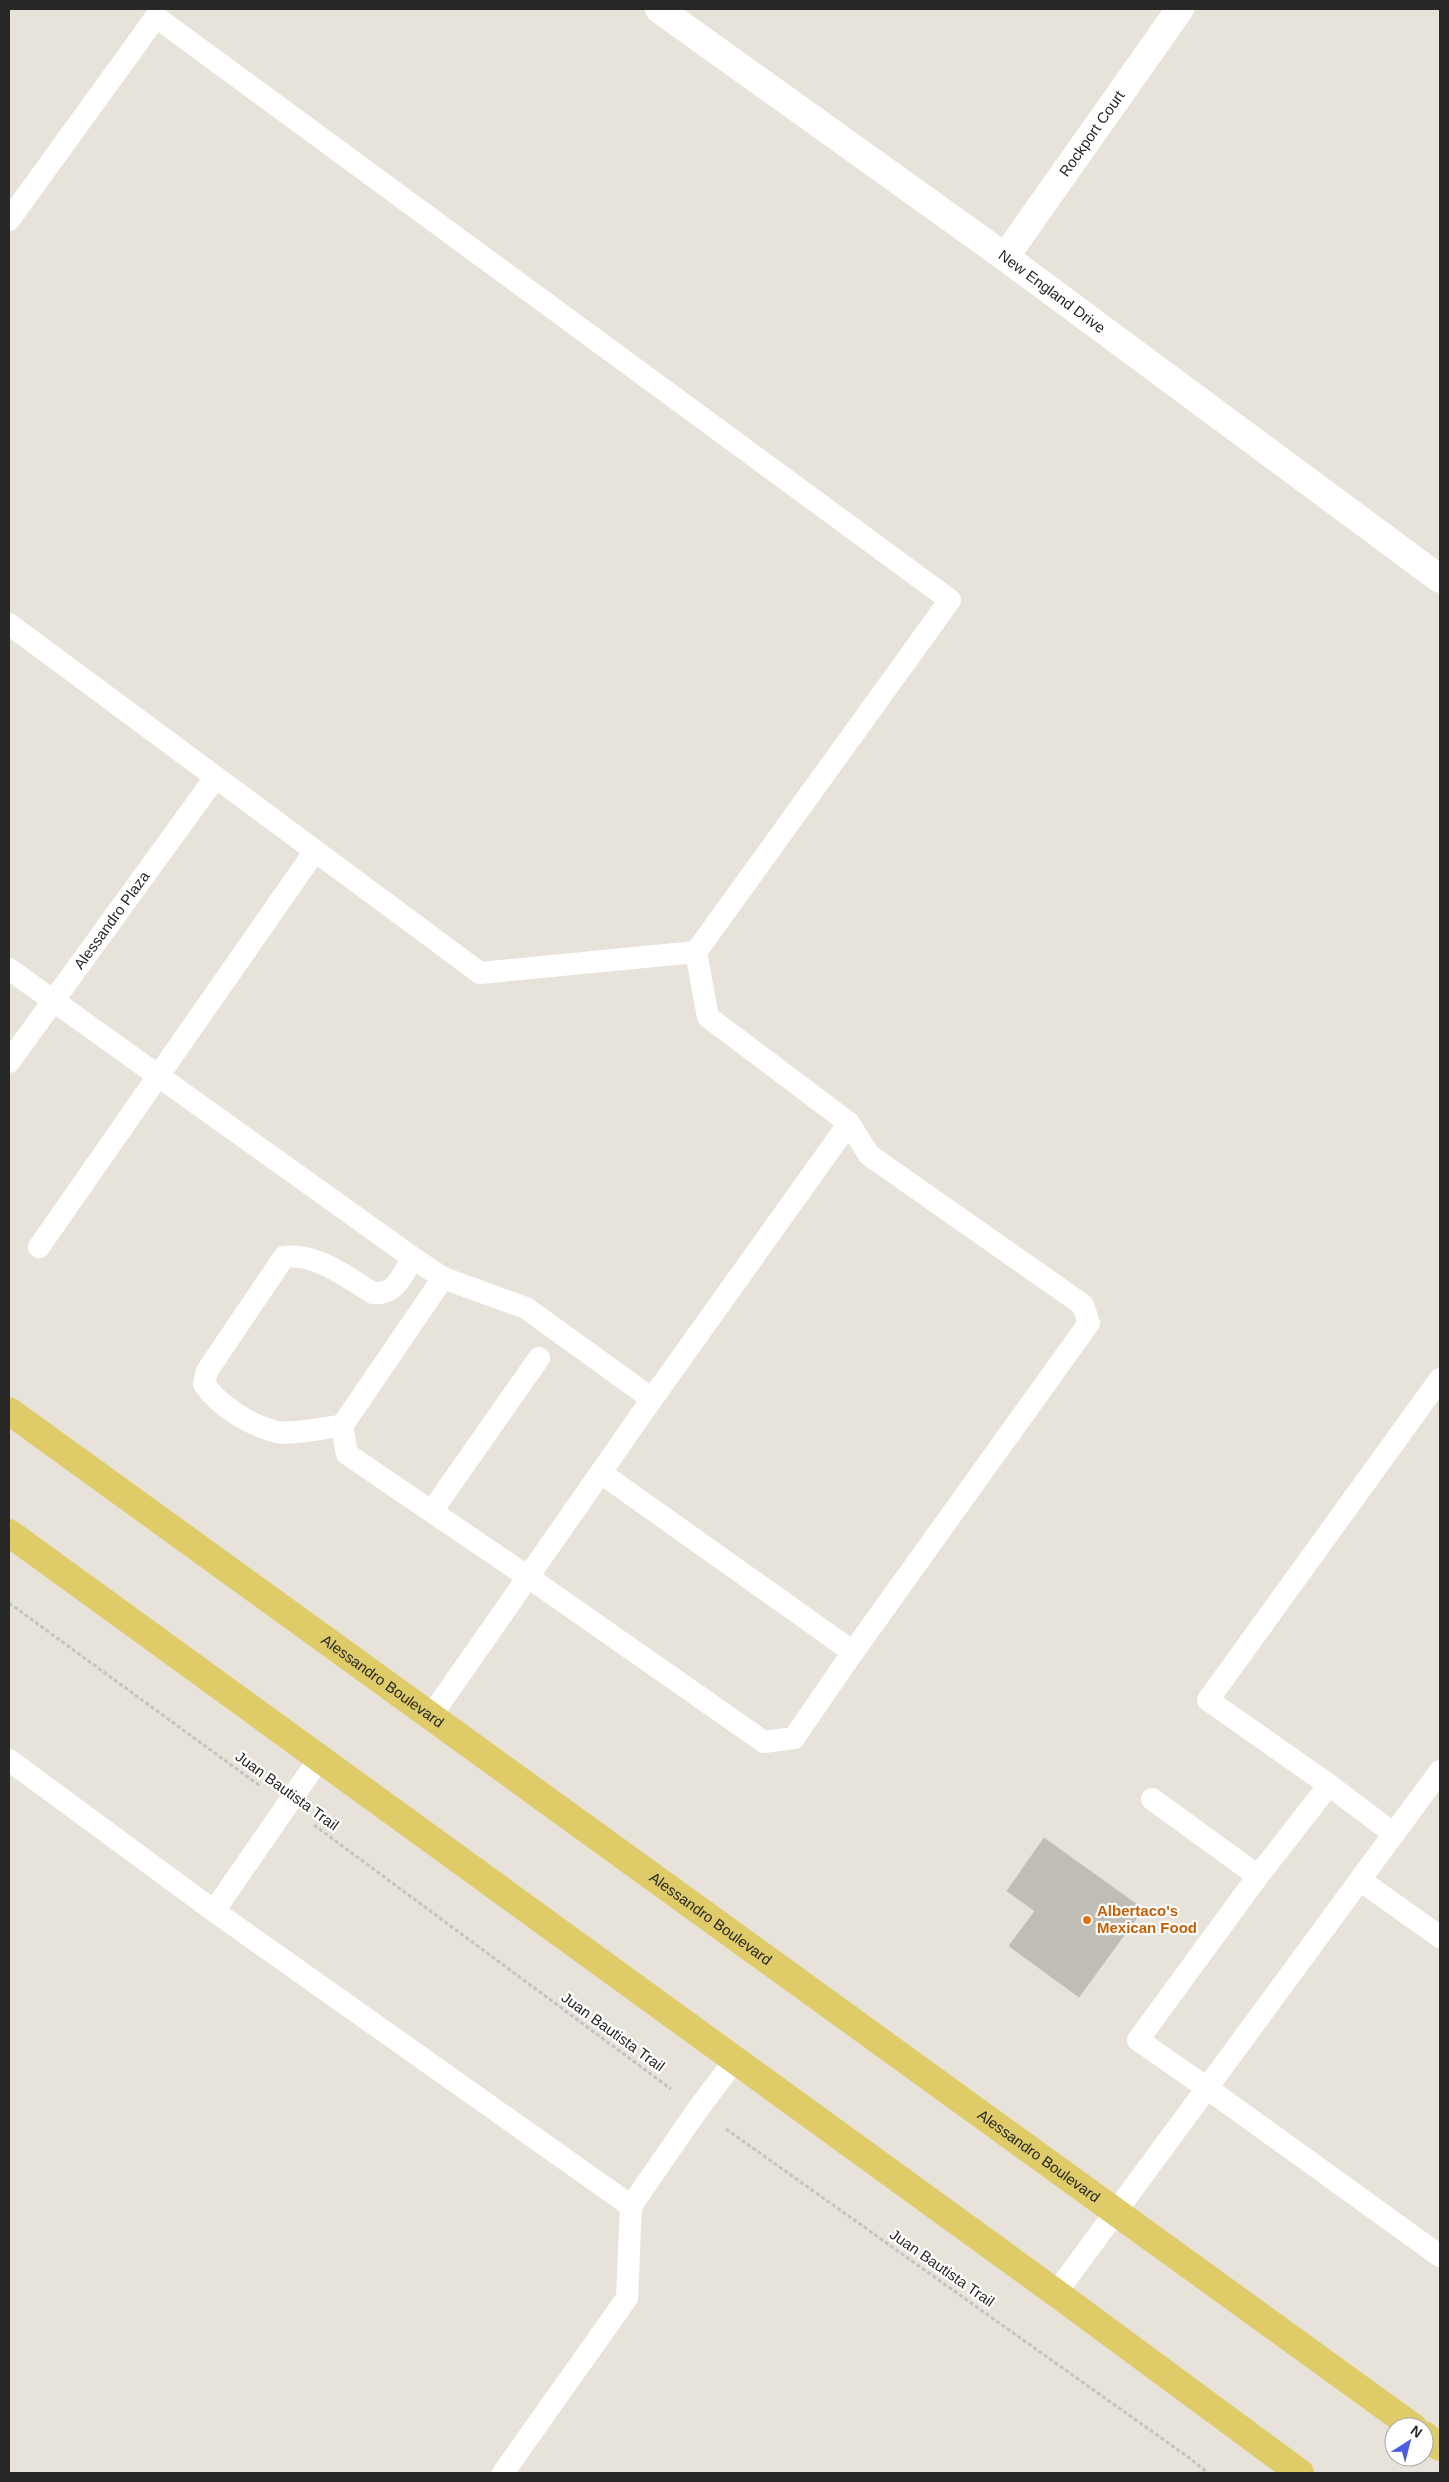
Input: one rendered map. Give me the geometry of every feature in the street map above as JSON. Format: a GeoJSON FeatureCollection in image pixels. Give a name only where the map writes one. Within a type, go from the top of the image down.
{"type":"FeatureCollection","features":[{"type":"Feature","properties":{"kind":"main road","name":"Alessandro Boulevard"},"geometry":{"type":"LineString","coordinates":[[9,1410],[1399,2417]]}},
{"type":"Feature","properties":{"kind":"main road"},"geometry":{"type":"LineString","coordinates":[[9,1533],[1056,2293],[1300,2473]]}},
{"type":"Feature","properties":{"kind":"street","name":"New England Drive"},"geometry":{"type":"LineString","coordinates":[[659,9],[1004,257],[1440,579]]}},
{"type":"Feature","properties":{"kind":"street","name":"Rockport Court"},"geometry":{"type":"LineString","coordinates":[[1004,257],[1180,9]]}},
{"type":"Feature","properties":{"kind":"lane"},"geometry":{"type":"LineString","coordinates":[[9,220],[150,13],[950,600],[696,952],[708,1017],[849,1123],[869,1155],[1083,1305],[1089,1324],[853,1652],[794,1738],[764,1742],[528,1577],[347,1454],[342,1426],[443,1278]]}},
{"type":"Feature","properties":{"kind":"lane"},"geometry":{"type":"LineString","coordinates":[[9,624],[480,973],[696,952]]}},
{"type":"Feature","properties":{"kind":"lane","name":"Alessandro Plaza"},"geometry":{"type":"LineString","coordinates":[[9,1062],[216,778]]}},
{"type":"Feature","properties":{"kind":"lane"},"geometry":{"type":"LineString","coordinates":[[40,1247],[157,1075],[314,851]]}},
{"type":"Feature","properties":{"kind":"lane"},"geometry":{"type":"LineString","coordinates":[[9,969],[413,1258],[443,1278],[526,1308],[652,1399]]}},
{"type":"Feature","properties":{"kind":"lane"},"geometry":{"type":"LineString","coordinates":[[431,1716],[652,1399],[849,1123]]}},
{"type":"Feature","properties":{"kind":"lane"},"geometry":{"type":"LineString","coordinates":[[342,1426],[278,1432],[250,1422],[210,1394],[204,1384],[207,1371],[284,1257],[299,1255],[315,1259],[373,1293],[384,1294],[394,1289],[413,1258]]}},
{"type":"Feature","properties":{"kind":"lane"},"geometry":{"type":"LineString","coordinates":[[432,1511],[540,1358]]}},
{"type":"Feature","properties":{"kind":"lane"},"geometry":{"type":"LineString","coordinates":[[1394,1834],[1329,1785],[1208,1700],[1440,1379]]}},
{"type":"Feature","properties":{"kind":"lane"},"geometry":{"type":"LineString","coordinates":[[601,1473],[853,1652]]}},
{"type":"Feature","properties":{"kind":"lane"},"geometry":{"type":"LineString","coordinates":[[214,1911],[320,1758]]}},
{"type":"Feature","properties":{"kind":"lane"},"geometry":{"type":"LineString","coordinates":[[9,1760],[214,1911],[631,2206]]}},
{"type":"Feature","properties":{"kind":"lane"},"geometry":{"type":"LineString","coordinates":[[1056,2293],[1440,1771]]}},
{"type":"Feature","properties":{"kind":"lane"},"geometry":{"type":"LineString","coordinates":[[1329,1785],[1258,1876],[1138,2040],[1440,2256]]}},
{"type":"Feature","properties":{"kind":"lane"},"geometry":{"type":"LineString","coordinates":[[1152,1799],[1258,1876]]}},
{"type":"Feature","properties":{"kind":"lane"},"geometry":{"type":"LineString","coordinates":[[1360,1880],[1440,1937]]}},
{"type":"Feature","properties":{"kind":"lane"},"geometry":{"type":"LineString","coordinates":[[503,2473],[627,2298],[631,2206],[698,2109],[735,2060]]}},
{"type":"Feature","properties":{"kind":"path","name":"Juan Bautista Trail"},"geometry":{"type":"LineString","coordinates":[[9,1603],[287,1805],[698,2109],[1208,2473]]}},
{"type":"Feature","properties":{"kind":"building"},"geometry":{"type":"Polygon","coordinates":[[[1044,1838],[1143,1909],[1079,1997],[1009,1946],[1035,1911],[1007,1891],[1044,1838]]]}},
{"type":"Feature","properties":{"kind":"place","name":"Albertaco's Mexican Food"},"geometry":{"type":"Point","coordinates":[1087,1920]}}]}
